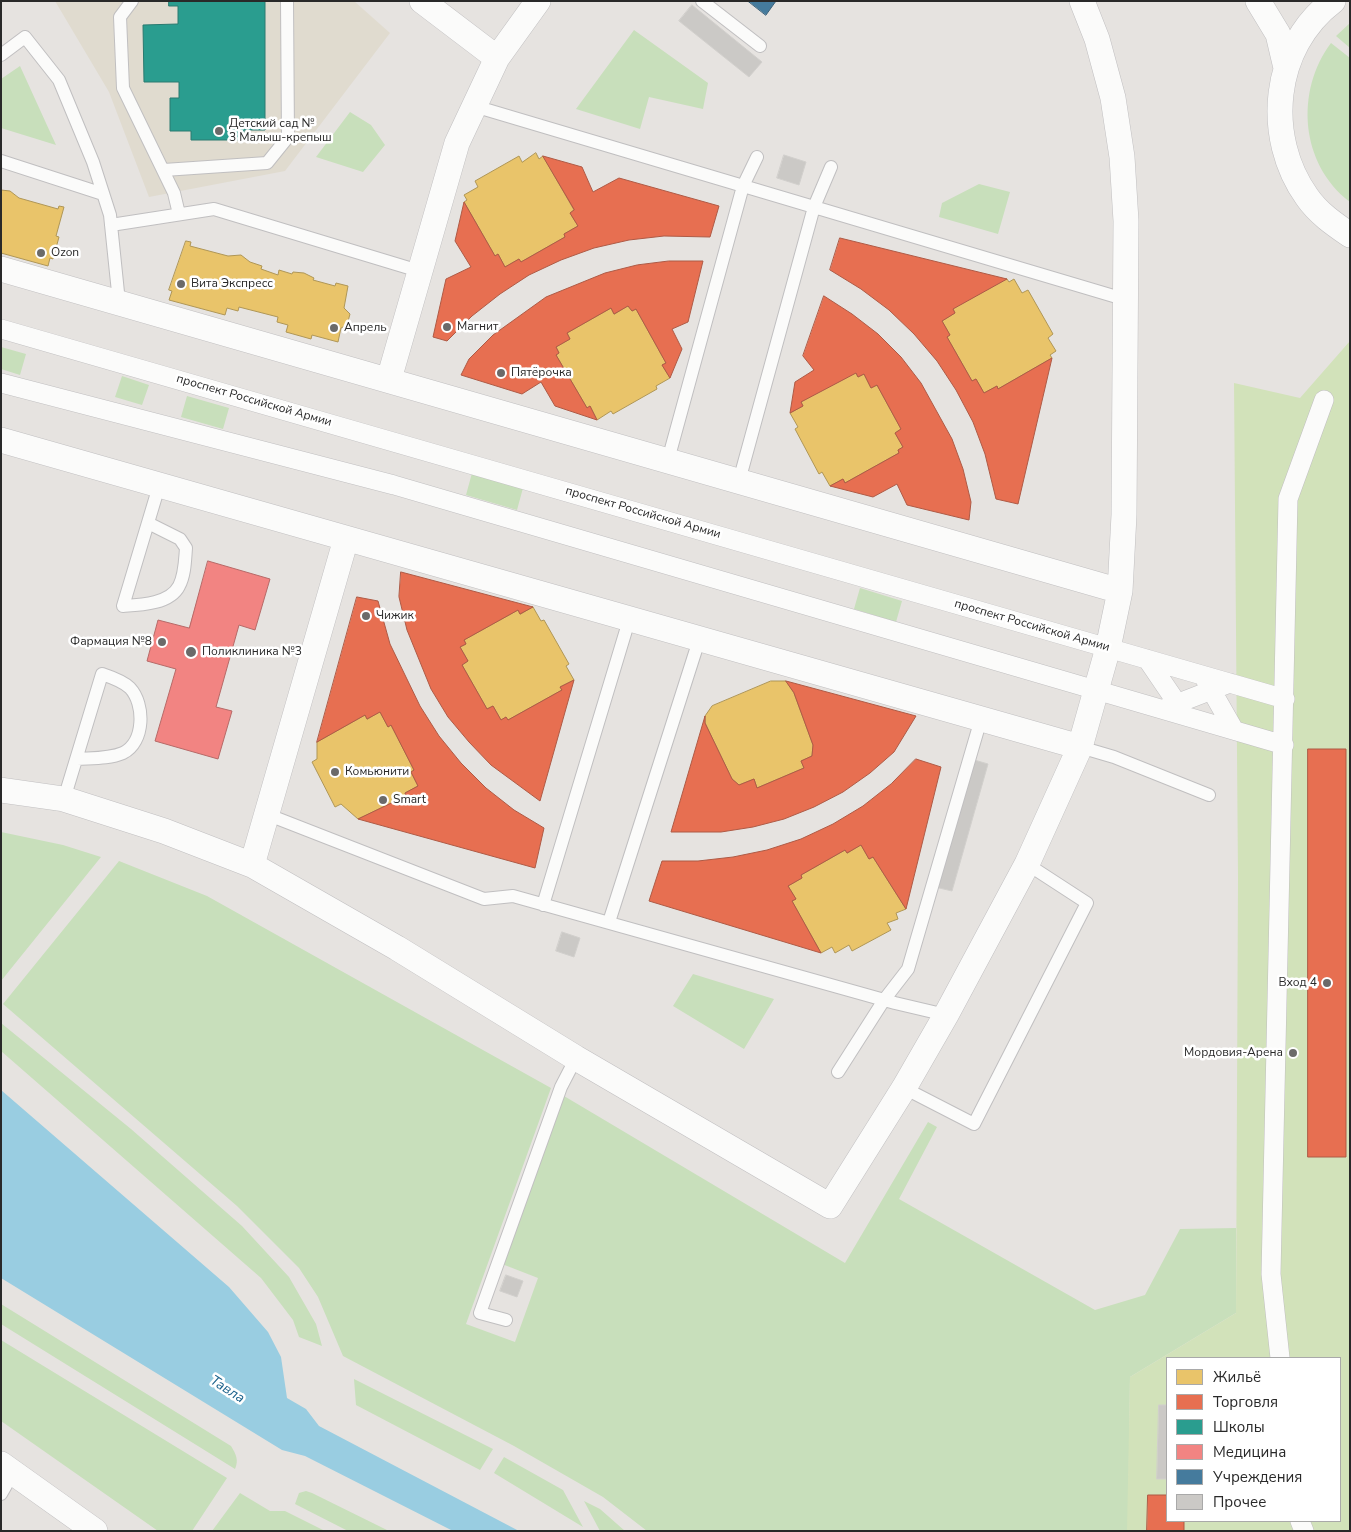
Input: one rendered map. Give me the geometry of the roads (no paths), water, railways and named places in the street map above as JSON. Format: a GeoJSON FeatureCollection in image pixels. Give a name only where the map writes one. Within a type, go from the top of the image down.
{"type":"FeatureCollection","features":[{"type":"Feature","properties":{"kind":"street"},"geometry":{"type":"LineString","coordinates":[[422,1],[497,58]]}},
{"type":"Feature","properties":{"kind":"street"},"geometry":{"type":"LineString","coordinates":[[389,379],[457,142],[497,58],[538,1]]}},
{"type":"Feature","properties":{"kind":"street"},"geometry":{"type":"LineString","coordinates":[[1,790],[64,799],[164,831],[252,865],[397,948],[576,1058],[830,1206],[904,1088],[946,1015],[1027,864],[1080,747],[1108,648],[1120,591],[1124,515],[1127,300],[1126,221],[1120,147],[1113,98],[1097,39],[1082,1]]}},
{"type":"Feature","properties":{"kind":"street"},"geometry":{"type":"LineString","coordinates":[[1258,1],[1278,34],[1286,68]]}},
{"type":"Feature","properties":{"kind":"street"},"geometry":{"type":"LineString","coordinates":[[1333,1],[1310,24],[1296,45],[1286,68],[1281,92],[1279,120],[1284,148],[1293,174],[1308,198],[1327,218],[1350,235]]}},
{"type":"Feature","properties":{"kind":"street"},"geometry":{"type":"LineString","coordinates":[[1,269],[389,379],[1120,591]]}},
{"type":"Feature","properties":{"kind":"street","name":"проспект Российской Армии"},"geometry":{"type":"LineString","coordinates":[[1,329],[1147,659],[1207,683],[1230,683],[1284,699]]}},
{"type":"Feature","properties":{"kind":"street"},"geometry":{"type":"LineString","coordinates":[[1,383],[394,485],[1097,689],[1175,709],[1284,745]]}},
{"type":"Feature","properties":{"kind":"street"},"geometry":{"type":"LineString","coordinates":[[1280,1357],[1271,1274],[1288,499],[1324,400]]}},
{"type":"Feature","properties":{"kind":"street"},"geometry":{"type":"LineString","coordinates":[[1,440],[346,539],[630,617],[1080,747]]}},
{"type":"Feature","properties":{"kind":"street"},"geometry":{"type":"LineString","coordinates":[[252,865],[346,539]]}},
{"type":"Feature","properties":{"kind":"street"},"geometry":{"type":"LineString","coordinates":[[1147,659],[1175,709]]}},
{"type":"Feature","properties":{"kind":"street"},"geometry":{"type":"LineString","coordinates":[[1175,709],[1207,683],[1234,730]]}},
{"type":"Feature","properties":{"kind":"street"},"geometry":{"type":"LineString","coordinates":[[5,1477],[95,1531]]}},
{"type":"Feature","properties":{"kind":"lane"},"geometry":{"type":"LineString","coordinates":[[132,1],[120,17],[123,88],[174,192],[179,214]]}},
{"type":"Feature","properties":{"kind":"lane"},"geometry":{"type":"LineString","coordinates":[[164,170],[267,163],[288,137],[287,1]]}},
{"type":"Feature","properties":{"kind":"lane"},"geometry":{"type":"LineString","coordinates":[[702,1],[760,46]]}},
{"type":"Feature","properties":{"kind":"lane"},"geometry":{"type":"LineString","coordinates":[[1,55],[25,37],[58,80],[93,162],[104,194],[111,224],[119,302]]}},
{"type":"Feature","properties":{"kind":"lane"},"geometry":{"type":"LineString","coordinates":[[474,106],[1127,300]]}},
{"type":"Feature","properties":{"kind":"lane"},"geometry":{"type":"LineString","coordinates":[[668,460],[743,186],[757,157]]}},
{"type":"Feature","properties":{"kind":"lane"},"geometry":{"type":"LineString","coordinates":[[1,161],[104,194]]}},
{"type":"Feature","properties":{"kind":"lane"},"geometry":{"type":"LineString","coordinates":[[739,481],[814,207],[831,167]]}},
{"type":"Feature","properties":{"kind":"lane"},"geometry":{"type":"LineString","coordinates":[[111,224],[214,209],[419,271]]}},
{"type":"Feature","properties":{"kind":"lane"},"geometry":{"type":"LineString","coordinates":[[148,523],[173,535],[186,548],[179,587],[167,598],[146,604],[123,606],[159,486]]}},
{"type":"Feature","properties":{"kind":"lane"},"geometry":{"type":"LineString","coordinates":[[543,905],[630,617]]}},
{"type":"Feature","properties":{"kind":"lane"},"geometry":{"type":"LineString","coordinates":[[609,922],[700,637]]}},
{"type":"Feature","properties":{"kind":"lane"},"geometry":{"type":"LineString","coordinates":[[64,799],[102,674],[130,688],[140,706],[141,722],[136,738],[124,752],[107,757],[77,758]]}},
{"type":"Feature","properties":{"kind":"lane"},"geometry":{"type":"LineString","coordinates":[[838,1072],[884,1000],[908,969],[981,719]]}},
{"type":"Feature","properties":{"kind":"lane"},"geometry":{"type":"LineString","coordinates":[[1080,747],[1114,757],[1209,795]]}},
{"type":"Feature","properties":{"kind":"lane"},"geometry":{"type":"LineString","coordinates":[[266,814],[484,899],[513,896],[884,1000],[946,1015]]}},
{"type":"Feature","properties":{"kind":"lane"},"geometry":{"type":"LineString","coordinates":[[904,1088],[974,1124],[1087,903],[1027,864]]}},
{"type":"Feature","properties":{"kind":"lane"},"geometry":{"type":"LineString","coordinates":[[506,1320],[480,1313],[561,1087],[576,1058]]}},
{"type":"Feature","properties":{"kind":"water","name":"Тавла"},"geometry":{"type":"Polygon","coordinates":[[[1,1090],[229,1287],[268,1332],[281,1357],[287,1398],[306,1409],[319,1426],[519,1531],[453,1531],[305,1456],[282,1450],[1,1278],[1,1090]]]}},
{"type":"Feature","properties":{"kind":"place","name":"Детский сад № 3 Малыш-крепыш"},"geometry":{"type":"Point","coordinates":[219,131]}},
{"type":"Feature","properties":{"kind":"place","name":"Ozon"},"geometry":{"type":"Point","coordinates":[41,253]}},
{"type":"Feature","properties":{"kind":"place","name":"Вита Экспресс"},"geometry":{"type":"Point","coordinates":[181,284]}},
{"type":"Feature","properties":{"kind":"place","name":"Магнит"},"geometry":{"type":"Point","coordinates":[447,327]}},
{"type":"Feature","properties":{"kind":"place","name":"Апрель"},"geometry":{"type":"Point","coordinates":[334,328]}},
{"type":"Feature","properties":{"kind":"place","name":"Пятёрочка"},"geometry":{"type":"Point","coordinates":[501,373]}},
{"type":"Feature","properties":{"kind":"place","name":"Чижик"},"geometry":{"type":"Point","coordinates":[366,616]}},
{"type":"Feature","properties":{"kind":"place","name":"Фармация №8"},"geometry":{"type":"Point","coordinates":[162,642]}},
{"type":"Feature","properties":{"kind":"place","name":"Поликлиника №3"},"geometry":{"type":"Point","coordinates":[191,652]}},
{"type":"Feature","properties":{"kind":"place","name":"Комьюнити"},"geometry":{"type":"Point","coordinates":[335,772]}},
{"type":"Feature","properties":{"kind":"place","name":"Smart"},"geometry":{"type":"Point","coordinates":[383,800]}},
{"type":"Feature","properties":{"kind":"place","name":"Вход 4"},"geometry":{"type":"Point","coordinates":[1327,983]}},
{"type":"Feature","properties":{"kind":"place","name":"Мордовия-Арена"},"geometry":{"type":"Point","coordinates":[1293,1053]}}]}
